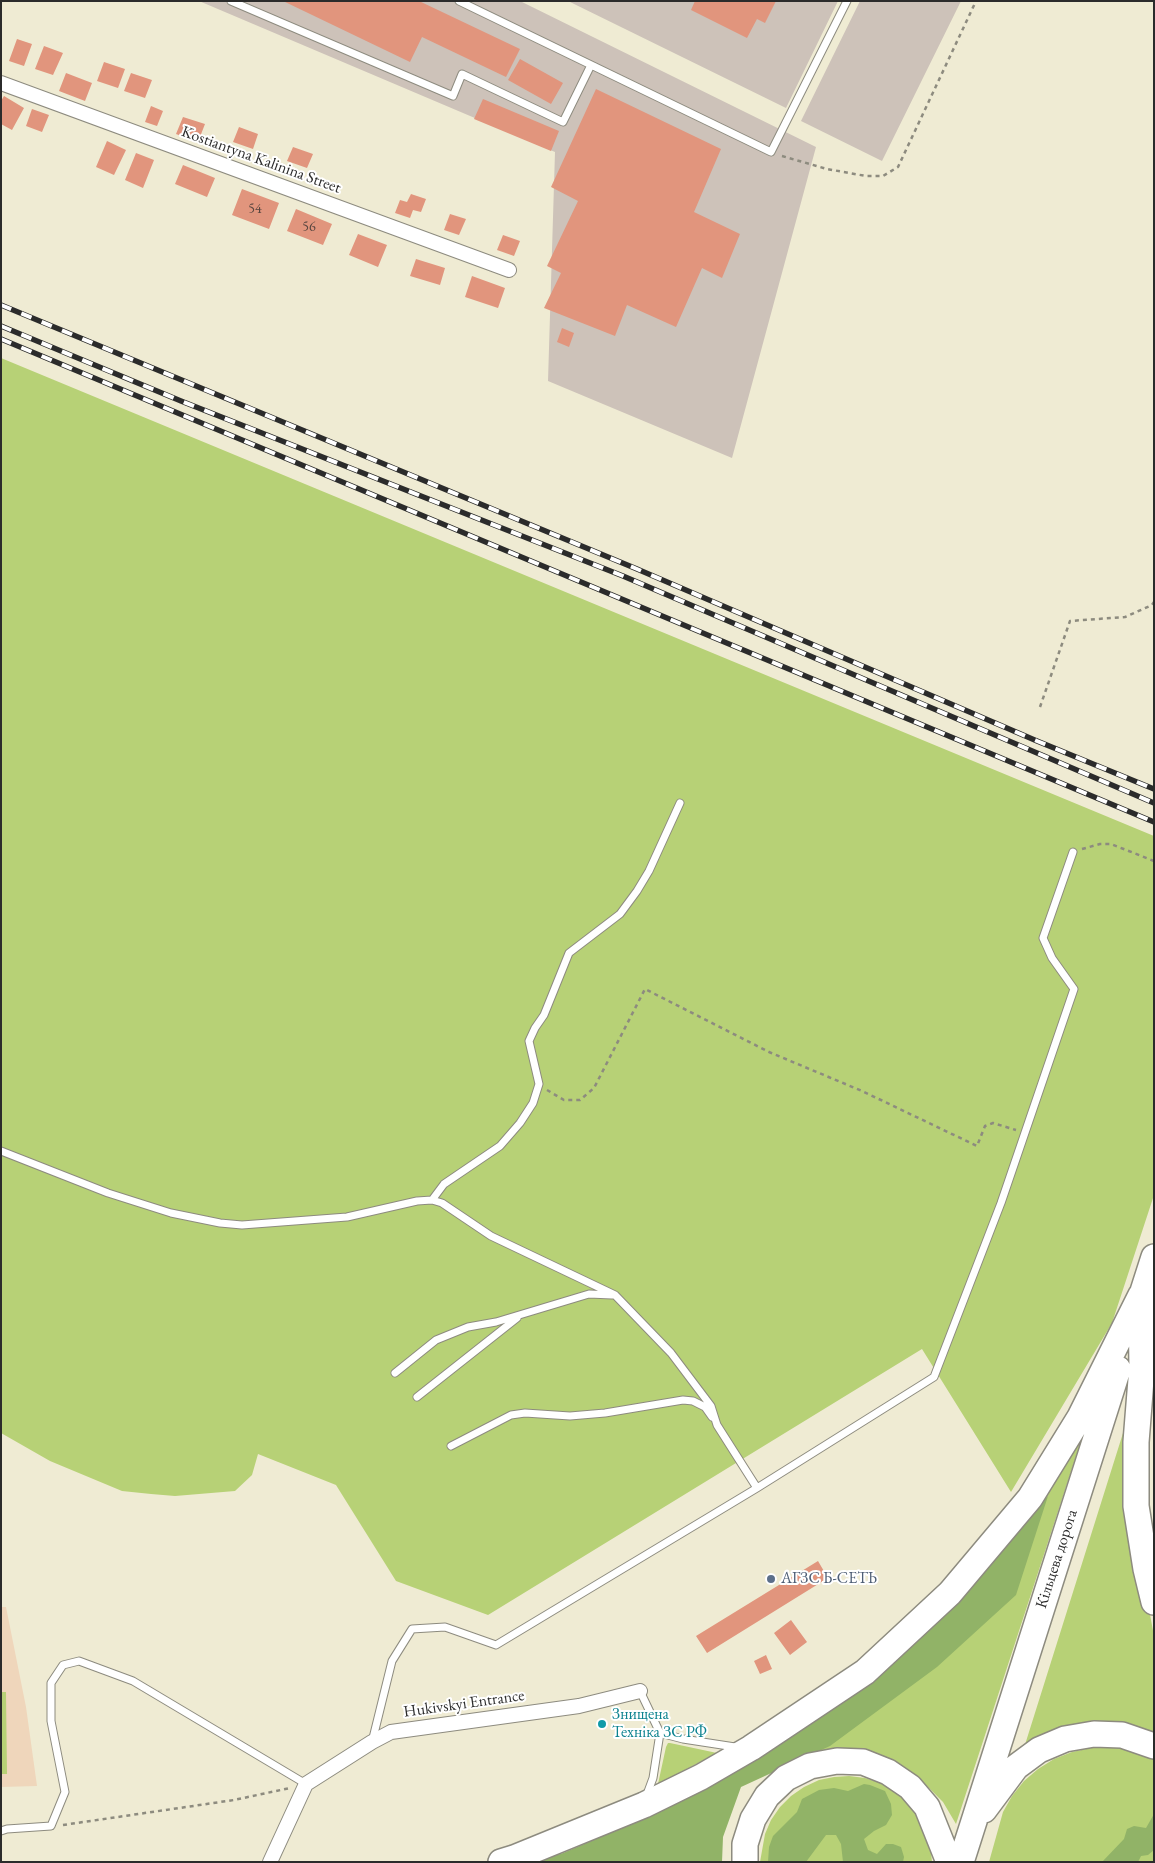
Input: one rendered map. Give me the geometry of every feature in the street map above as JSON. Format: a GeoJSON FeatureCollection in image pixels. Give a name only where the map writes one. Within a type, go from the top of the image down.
{"type":"FeatureCollection","features":[{"type":"Feature","properties":{"kind":"highway","name":"Кільцева дорога"},"geometry":{"type":"LineString","coordinates":[[960,1862],[1154,1257]]}},
{"type":"Feature","properties":{"kind":"highway"},"geometry":{"type":"LineString","coordinates":[[1142,1294],[1142,1367],[1136,1442],[1136,1506],[1146,1569],[1154,1602]]}},
{"type":"Feature","properties":{"kind":"highway"},"geometry":{"type":"LineString","coordinates":[[501,1862],[644,1805],[701,1777],[751,1748],[865,1672],[950,1593],[1030,1498],[1080,1417],[1142,1294]]}},
{"type":"Feature","properties":{"kind":"highway"},"geometry":{"type":"LineString","coordinates":[[972,1826],[1016,1766],[1039,1750],[1065,1739],[1094,1734],[1122,1735],[1154,1746]]}},
{"type":"Feature","properties":{"kind":"highway"},"geometry":{"type":"LineString","coordinates":[[745,1862],[745,1844],[753,1819],[767,1796],[786,1778],[810,1766],[836,1761],[863,1762],[888,1772],[910,1787],[927,1807],[950,1862]]}},
{"type":"Feature","properties":{"kind":"street","name":"Kostiantyna Kalinina Street"},"geometry":{"type":"LineString","coordinates":[[1,83],[508,270]]}},
{"type":"Feature","properties":{"kind":"street","name":"Hukivskyi Entrance"},"geometry":{"type":"LineString","coordinates":[[306,1784],[391,1732],[579,1706],[640,1691]]}},
{"type":"Feature","properties":{"kind":"street"},"geometry":{"type":"LineString","coordinates":[[270,1862],[306,1784]]}},
{"type":"Feature","properties":{"kind":"lane"},"geometry":{"type":"LineString","coordinates":[[231,1],[453,96],[462,74],[563,122],[591,65]]}},
{"type":"Feature","properties":{"kind":"lane"},"geometry":{"type":"LineString","coordinates":[[459,1],[771,152],[847,1]]}},
{"type":"Feature","properties":{"kind":"lane"},"geometry":{"type":"LineString","coordinates":[[432,1200],[444,1184],[500,1146],[533,1104],[539,1084],[529,1041],[535,1028],[544,1016],[569,953],[620,914],[649,871],[680,803]]}},
{"type":"Feature","properties":{"kind":"lane"},"geometry":{"type":"LineString","coordinates":[[372,1742],[392,1661],[412,1629],[446,1627],[496,1645],[756,1488],[934,1377],[1000,1203],[1074,989],[1052,958],[1044,938],[1073,852]]}},
{"type":"Feature","properties":{"kind":"lane"},"geometry":{"type":"LineString","coordinates":[[1,1151],[108,1193],[172,1213],[220,1223],[242,1225],[347,1217],[417,1201],[432,1200],[442,1203],[491,1236],[614,1295],[670,1353],[711,1406],[717,1425]]}},
{"type":"Feature","properties":{"kind":"lane"},"geometry":{"type":"LineString","coordinates":[[395,1373],[436,1340],[468,1327],[496,1322],[589,1294],[614,1295]]}},
{"type":"Feature","properties":{"kind":"lane"},"geometry":{"type":"LineString","coordinates":[[417,1397],[520,1315]]}},
{"type":"Feature","properties":{"kind":"lane"},"geometry":{"type":"LineString","coordinates":[[451,1446],[488,1425],[525,1412],[570,1416],[605,1413],[683,1400],[693,1401],[705,1407],[756,1488]]}},
{"type":"Feature","properties":{"kind":"lane"},"geometry":{"type":"LineString","coordinates":[[1,1832],[7,1829],[51,1826],[65,1792],[51,1721],[51,1683],[63,1665],[80,1661],[134,1681],[306,1784]]}},
{"type":"Feature","properties":{"kind":"lane"},"geometry":{"type":"LineString","coordinates":[[640,1691],[660,1733],[652,1778],[644,1805]]}},
{"type":"Feature","properties":{"kind":"lane"},"geometry":{"type":"LineString","coordinates":[[660,1733],[705,1743],[751,1748]]}},
{"type":"Feature","properties":{"kind":"path"},"geometry":{"type":"LineString","coordinates":[[771,152],[827,169],[866,176],[883,176],[898,167],[976,1]]}},
{"type":"Feature","properties":{"kind":"path"},"geometry":{"type":"LineString","coordinates":[[1040,707],[1070,621],[1125,617],[1152,605],[1154,602]]}},
{"type":"Feature","properties":{"kind":"path"},"geometry":{"type":"LineString","coordinates":[[1073,852],[1100,844],[1111,844],[1154,860]]}},
{"type":"Feature","properties":{"kind":"path"},"geometry":{"type":"LineString","coordinates":[[539,1084],[564,1100],[580,1100],[594,1088],[645,989],[769,1052],[862,1092],[977,1146],[985,1126],[993,1123],[1024,1133]]}},
{"type":"Feature","properties":{"kind":"path"},"geometry":{"type":"LineString","coordinates":[[51,1826],[71,1825],[130,1814],[234,1800],[306,1784]]}},
{"type":"Feature","properties":{"kind":"shaded area"},"geometry":{"type":"Polygon","coordinates":[[[199,1],[520,1],[816,147],[732,458],[548,381],[555,152],[199,1]]]}},
{"type":"Feature","properties":{"kind":"shaded area"},"geometry":{"type":"Polygon","coordinates":[[[568,1],[838,1],[786,108],[568,1]]]}},
{"type":"Feature","properties":{"kind":"shaded area"},"geometry":{"type":"Polygon","coordinates":[[[860,1],[961,1],[882,161],[801,121],[860,1]]]}},
{"type":"Feature","properties":{"kind":"shaded area"},"geometry":{"type":"Polygon","coordinates":[[[1,1607],[6,1607],[26,1707],[37,1786],[1,1787],[1,1607]]]}},
{"type":"Feature","properties":{"kind":"green space"},"geometry":{"type":"Polygon","coordinates":[[[1,358],[1154,836],[1154,1195],[1112,1323],[1011,1492],[922,1349],[488,1615],[396,1581],[336,1485],[258,1454],[252,1475],[235,1491],[175,1496],[122,1491],[50,1461],[1,1433],[1,358]]]}},
{"type":"Feature","properties":{"kind":"green space"},"geometry":{"type":"Polygon","coordinates":[[[1129,1414],[1135,1534],[1154,1636],[1154,1737],[1023,1751],[1129,1414]]]}},
{"type":"Feature","properties":{"kind":"green space"},"geometry":{"type":"Polygon","coordinates":[[[1081,1441],[956,1824],[943,1802],[927,1786],[906,1769],[877,1754],[857,1751],[816,1753],[1024,1522],[1081,1441]]]}},
{"type":"Feature","properties":{"kind":"green space"},"geometry":{"type":"Polygon","coordinates":[[[1048,1496],[1016,1595],[937,1667],[830,1746],[741,1787],[723,1837],[722,1862],[535,1862],[563,1853],[668,1808],[769,1751],[882,1673],[1048,1496]]]}},
{"type":"Feature","properties":{"kind":"green space"},"geometry":{"type":"Polygon","coordinates":[[[1,1692],[6,1692],[7,1774],[1,1774],[1,1692]]]}},
{"type":"Feature","properties":{"kind":"green space"},"geometry":{"type":"Polygon","coordinates":[[[668,1743],[670,1743],[717,1753],[658,1784],[668,1743]]]}},
{"type":"Feature","properties":{"kind":"green space"},"geometry":{"type":"Polygon","coordinates":[[[1110,1747],[1128,1749],[1154,1758],[1154,1862],[989,1862],[1003,1812],[1012,1796],[1024,1781],[1054,1759],[1072,1752],[1110,1747]]]}},
{"type":"Feature","properties":{"kind":"green space"},"geometry":{"type":"Polygon","coordinates":[[[849,1776],[865,1778],[880,1783],[894,1790],[906,1800],[916,1812],[930,1840],[932,1862],[760,1862],[765,1834],[771,1820],[791,1796],[819,1780],[849,1776]]]}},
{"type":"Feature","properties":{"kind":"green space"},"geometry":{"type":"Polygon","coordinates":[[[864,1784],[885,1791],[891,1804],[892,1815],[886,1825],[864,1839],[868,1850],[877,1854],[886,1844],[893,1844],[901,1847],[904,1857],[903,1862],[843,1862],[841,1844],[836,1835],[826,1835],[806,1862],[768,1862],[769,1847],[773,1836],[797,1812],[802,1799],[819,1790],[834,1788],[848,1791],[864,1784]]]}},
{"type":"Feature","properties":{"kind":"green space"},"geometry":{"type":"Polygon","coordinates":[[[1154,1814],[1154,1850],[1148,1855],[1141,1856],[1138,1862],[1102,1862],[1124,1839],[1127,1829],[1134,1826],[1146,1828],[1154,1814]]]}},
{"type":"Feature","properties":{"kind":"building"},"geometry":{"type":"Polygon","coordinates":[[[283,1],[419,1],[520,49],[506,77],[422,37],[410,62],[283,1]]]}},
{"type":"Feature","properties":{"kind":"building"},"geometry":{"type":"Polygon","coordinates":[[[695,1],[776,1],[765,23],[757,19],[747,38],[691,10],[695,1]]]}},
{"type":"Feature","properties":{"kind":"building"},"geometry":{"type":"Polygon","coordinates":[[[17,39],[32,44],[24,66],[9,61],[17,39]]]}},
{"type":"Feature","properties":{"kind":"building"},"geometry":{"type":"Polygon","coordinates":[[[44,46],[63,53],[53,75],[35,69],[44,46]]]}},
{"type":"Feature","properties":{"kind":"building"},"geometry":{"type":"Polygon","coordinates":[[[520,59],[563,83],[551,104],[508,80],[520,59]]]}},
{"type":"Feature","properties":{"kind":"building"},"geometry":{"type":"Polygon","coordinates":[[[104,62],[125,69],[118,88],[97,81],[104,62]]]}},
{"type":"Feature","properties":{"kind":"building"},"geometry":{"type":"Polygon","coordinates":[[[66,73],[92,83],[85,101],[59,91],[66,73]]]}},
{"type":"Feature","properties":{"kind":"building"},"geometry":{"type":"Polygon","coordinates":[[[131,73],[152,80],[145,98],[124,91],[131,73]]]}},
{"type":"Feature","properties":{"kind":"building"},"geometry":{"type":"Polygon","coordinates":[[[596,89],[721,149],[694,212],[740,234],[722,278],[702,268],[676,327],[627,305],[615,336],[544,308],[561,273],[547,266],[578,201],[551,187],[596,89]]]}},
{"type":"Feature","properties":{"kind":"building"},"geometry":{"type":"Polygon","coordinates":[[[4,96],[24,108],[12,130],[1,124],[1,101],[4,96]]]}},
{"type":"Feature","properties":{"kind":"building"},"geometry":{"type":"Polygon","coordinates":[[[483,99],[559,131],[551,151],[474,119],[483,99]]]}},
{"type":"Feature","properties":{"kind":"building"},"geometry":{"type":"Polygon","coordinates":[[[151,106],[163,111],[157,126],[145,122],[151,106]]]}},
{"type":"Feature","properties":{"kind":"building"},"geometry":{"type":"Polygon","coordinates":[[[32,109],[49,115],[42,132],[26,126],[32,109]]]}},
{"type":"Feature","properties":{"kind":"building"},"geometry":{"type":"Polygon","coordinates":[[[183,117],[205,124],[198,142],[176,134],[183,117]]]}},
{"type":"Feature","properties":{"kind":"building"},"geometry":{"type":"Polygon","coordinates":[[[239,127],[258,134],[253,149],[233,142],[239,127]]]}},
{"type":"Feature","properties":{"kind":"building"},"geometry":{"type":"Polygon","coordinates":[[[107,141],[126,150],[114,175],[96,167],[107,141]]]}},
{"type":"Feature","properties":{"kind":"building"},"geometry":{"type":"Polygon","coordinates":[[[293,147],[313,154],[307,168],[287,161],[293,147]]]}},
{"type":"Feature","properties":{"kind":"building"},"geometry":{"type":"Polygon","coordinates":[[[136,153],[154,160],[143,188],[125,180],[136,153]]]}},
{"type":"Feature","properties":{"kind":"building"},"geometry":{"type":"Polygon","coordinates":[[[183,165],[215,178],[207,197],[175,184],[183,165]]]}},
{"type":"Feature","properties":{"kind":"building"},"geometry":{"type":"Polygon","coordinates":[[[242,189],[279,203],[269,229],[232,215],[242,189]]]}},
{"type":"Feature","properties":{"kind":"building"},"geometry":{"type":"Polygon","coordinates":[[[411,194],[426,199],[421,212],[413,210],[410,218],[395,213],[400,200],[407,202],[411,194]]]}},
{"type":"Feature","properties":{"kind":"building"},"geometry":{"type":"Polygon","coordinates":[[[296,209],[332,224],[323,245],[287,231],[296,209]]]}},
{"type":"Feature","properties":{"kind":"building"},"geometry":{"type":"Polygon","coordinates":[[[450,214],[466,219],[459,235],[444,230],[450,214]]]}},
{"type":"Feature","properties":{"kind":"building"},"geometry":{"type":"Polygon","coordinates":[[[358,234],[387,245],[378,267],[349,255],[358,234]]]}},
{"type":"Feature","properties":{"kind":"building"},"geometry":{"type":"Polygon","coordinates":[[[503,235],[520,241],[514,256],[497,250],[503,235]]]}},
{"type":"Feature","properties":{"kind":"building"},"geometry":{"type":"Polygon","coordinates":[[[416,259],[445,268],[440,285],[410,276],[416,259]]]}},
{"type":"Feature","properties":{"kind":"building"},"geometry":{"type":"Polygon","coordinates":[[[472,276],[505,288],[498,308],[465,297],[472,276]]]}},
{"type":"Feature","properties":{"kind":"building"},"geometry":{"type":"Polygon","coordinates":[[[562,328],[574,333],[569,347],[557,342],[562,328]]]}},
{"type":"Feature","properties":{"kind":"building"},"geometry":{"type":"Polygon","coordinates":[[[818,1561],[828,1578],[707,1653],[696,1636],[818,1561]]]}},
{"type":"Feature","properties":{"kind":"building"},"geometry":{"type":"Polygon","coordinates":[[[791,1620],[807,1642],[790,1655],[774,1633],[791,1620]]]}},
{"type":"Feature","properties":{"kind":"building"},"geometry":{"type":"Polygon","coordinates":[[[766,1655],[772,1669],[760,1674],[754,1661],[766,1655]]]}},
{"type":"Feature","properties":{"kind":"railway"},"geometry":{"type":"LineString","coordinates":[[1,305],[637,569],[1037,741],[1154,789]]}},
{"type":"Feature","properties":{"kind":"railway"},"geometry":{"type":"LineString","coordinates":[[1,326],[181,401],[623,576],[1154,803]]}},
{"type":"Feature","properties":{"kind":"railway"},"geometry":{"type":"LineString","coordinates":[[1,339],[1154,822]]}},
{"type":"Feature","properties":{"kind":"place","name":"АГЗС Б-СЕТЬ"},"geometry":{"type":"Point","coordinates":[771,1579]}},
{"type":"Feature","properties":{"kind":"place","name":"Знищена Техніка ЗС РФ"},"geometry":{"type":"Point","coordinates":[602,1724]}}]}
